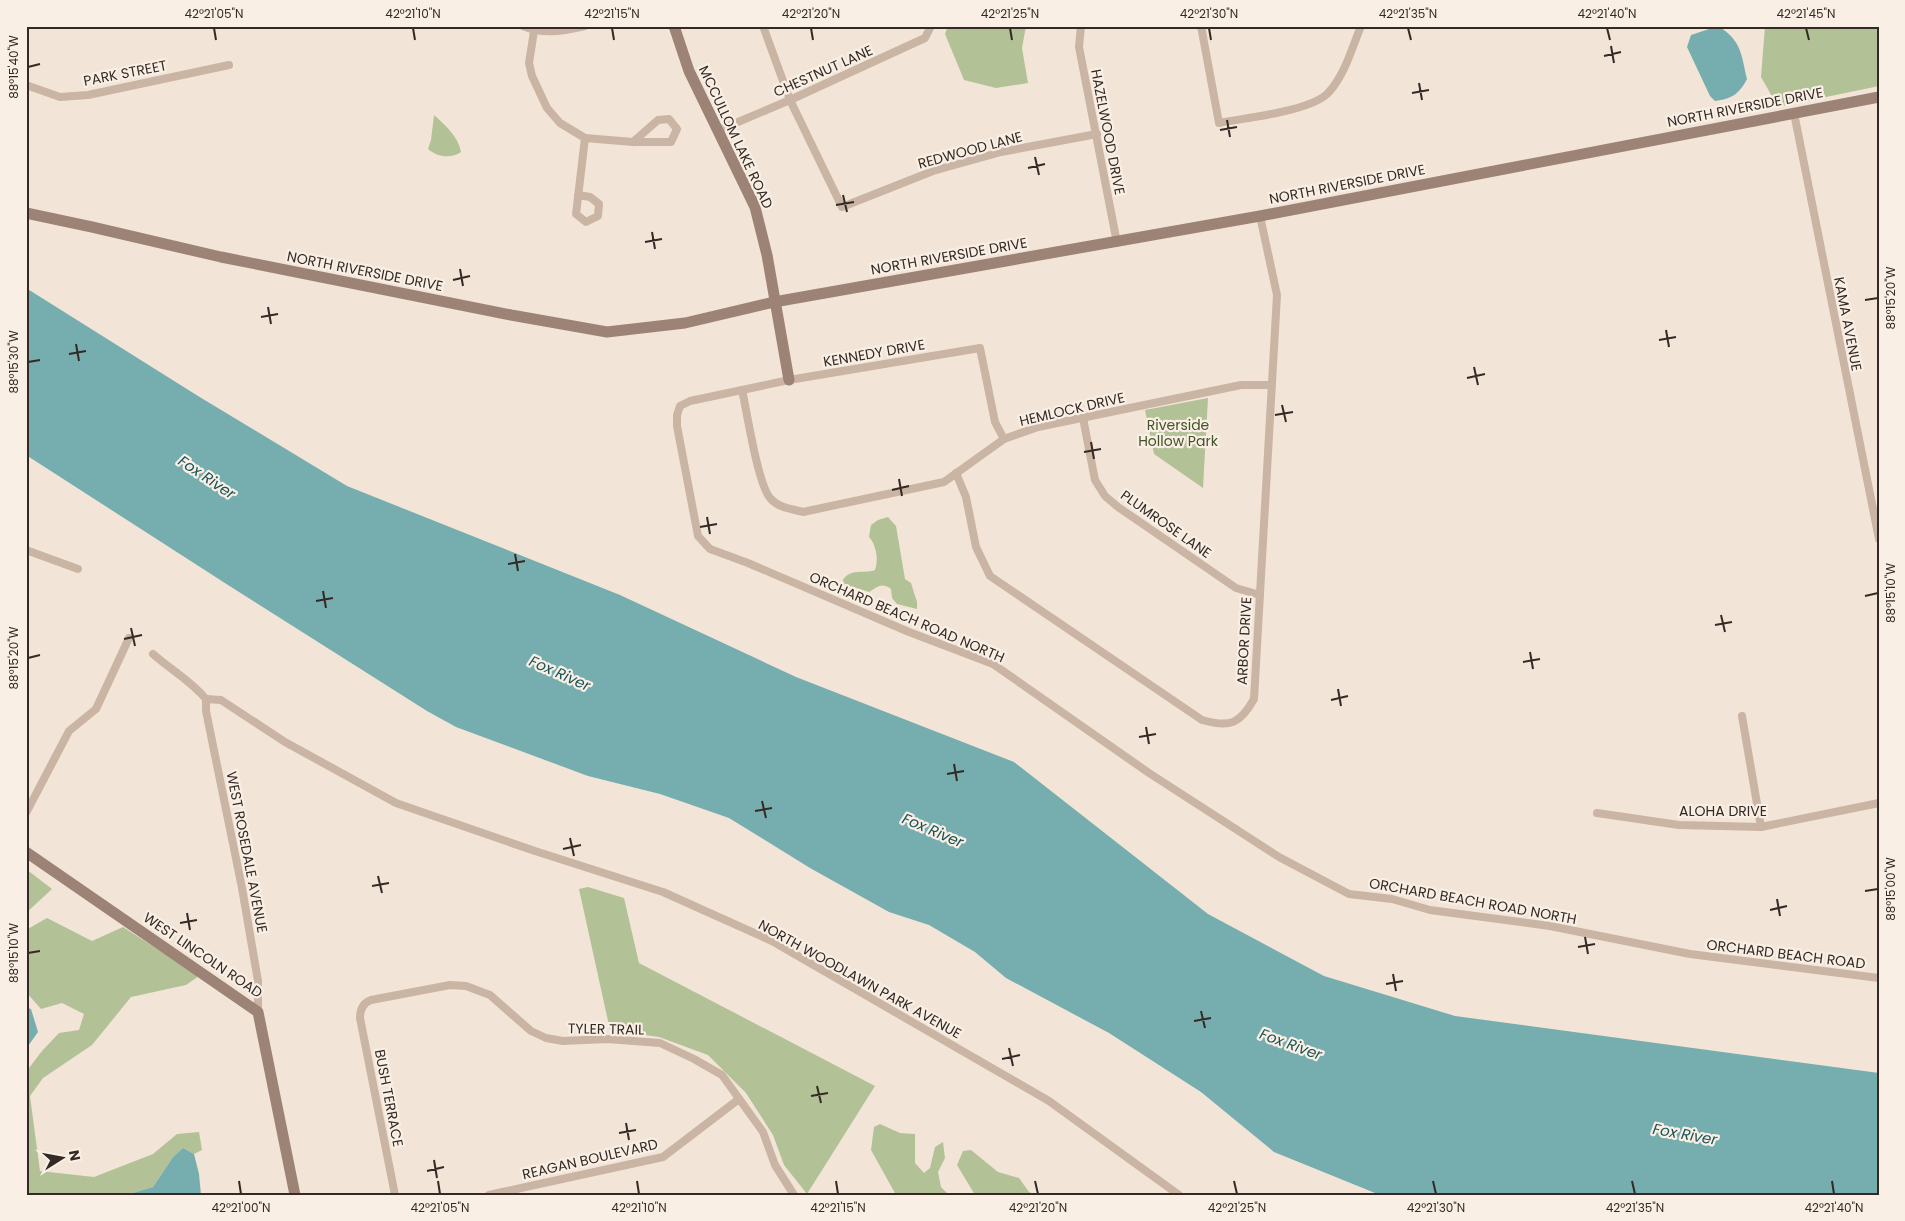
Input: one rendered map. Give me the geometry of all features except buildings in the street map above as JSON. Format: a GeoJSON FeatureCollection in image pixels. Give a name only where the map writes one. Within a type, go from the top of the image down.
{"type":"FeatureCollection","features":[{"type":"Feature","properties":{"kind":"street"},"geometry":{"type":"LineString","coordinates":[[523,26],[534,31],[559,32],[585,26]]}},
{"type":"Feature","properties":{"kind":"street","name":"MCCULLOM LAKE ROAD"},"geometry":{"type":"LineString","coordinates":[[674,26],[689,72],[755,207],[766,255],[789,380]]}},
{"type":"Feature","properties":{"kind":"street","name":"REDWOOD LANE"},"geometry":{"type":"LineString","coordinates":[[763,26],[790,100],[842,207],[933,171],[1001,152],[1097,134]]}},
{"type":"Feature","properties":{"kind":"street","name":"CHESTNUT LANE"},"geometry":{"type":"LineString","coordinates":[[719,130],[790,100],[925,38],[931,26]]}},
{"type":"Feature","properties":{"kind":"street","name":"HAZELWOOD DRIVE"},"geometry":{"type":"LineString","coordinates":[[1081,26],[1079,47],[1116,242]]}},
{"type":"Feature","properties":{"kind":"street"},"geometry":{"type":"LineString","coordinates":[[1201,26],[1219,123],[1305,106],[1328,93],[1343,70],[1362,26]]}},
{"type":"Feature","properties":{"kind":"street"},"geometry":{"type":"LineString","coordinates":[[534,31],[529,63],[532,76],[548,108],[560,123],[585,138],[633,142],[671,142],[677,129],[669,120],[658,120],[633,142]]}},
{"type":"Feature","properties":{"kind":"street","name":"PARK STREET"},"geometry":{"type":"LineString","coordinates":[[26,85],[60,97],[88,94],[230,65]]}},
{"type":"Feature","properties":{"kind":"street","name":"NORTH RIVERSIDE DRIVE"},"geometry":{"type":"LineString","coordinates":[[26,213],[221,257],[503,314],[607,332],[685,323],[774,302],[1260,216],[1879,97]]}},
{"type":"Feature","properties":{"kind":"street","name":"KAMA AVENUE"},"geometry":{"type":"LineString","coordinates":[[1794,113],[1879,539]]}},
{"type":"Feature","properties":{"kind":"street"},"geometry":{"type":"LineString","coordinates":[[578,195],[585,138]]}},
{"type":"Feature","properties":{"kind":"street","name":"ARBOR DRIVE"},"geometry":{"type":"LineString","coordinates":[[956,473],[966,497],[976,548],[990,576],[1202,720],[1219,725],[1234,722],[1246,713],[1254,699],[1276,295],[1260,216]]}},
{"type":"Feature","properties":{"kind":"street","name":"KENNEDY DRIVE"},"geometry":{"type":"LineString","coordinates":[[680,406],[690,401],[789,380],[980,348],[995,422],[1004,439]]}},
{"type":"Feature","properties":{"kind":"street","name":"HEMLOCK DRIVE"},"geometry":{"type":"LineString","coordinates":[[742,390],[762,485],[771,500],[785,508],[803,512],[944,482],[1004,439],[1038,427],[1241,385],[1271,385]]}},
{"type":"Feature","properties":{"kind":"street","name":"ORCHARD BEACH ROAD NORTH"},"geometry":{"type":"LineString","coordinates":[[680,406],[677,415],[677,426],[698,536],[710,549],[748,563],[909,632],[993,664],[1149,773],[1279,857],[1349,894],[1392,899],[1430,910],[1550,926],[1690,954]]}},
{"type":"Feature","properties":{"kind":"street","name":"PLUMROSE LANE"},"geometry":{"type":"LineString","coordinates":[[1083,418],[1095,480],[1105,496],[1118,507],[1236,588],[1260,595]]}},
{"type":"Feature","properties":{"kind":"street"},"geometry":{"type":"LineString","coordinates":[[27,553],[78,569]]}},
{"type":"Feature","properties":{"kind":"street"},"geometry":{"type":"LineString","coordinates":[[26,812],[69,731],[96,709],[129,638]]}},
{"type":"Feature","properties":{"kind":"street"},"geometry":{"type":"LineString","coordinates":[[153,654],[170,669],[181,674],[194,684],[206,699]]}},
{"type":"Feature","properties":{"kind":"street","name":"WEST ROSEDALE AVENUE"},"geometry":{"type":"LineString","coordinates":[[206,699],[206,711],[258,980],[258,1012]]}},
{"type":"Feature","properties":{"kind":"street","name":"NORTH WOODLAWN PARK AVENUE"},"geometry":{"type":"LineString","coordinates":[[206,699],[221,700],[285,742],[396,803],[535,851],[663,892],[772,941],[1048,1101],[1178,1195]]}},
{"type":"Feature","properties":{"kind":"street"},"geometry":{"type":"LineString","coordinates":[[1742,716],[1761,827]]}},
{"type":"Feature","properties":{"kind":"street","name":"ALOHA DRIVE"},"geometry":{"type":"LineString","coordinates":[[1597,813],[1679,825],[1761,827],[1879,803]]}},
{"type":"Feature","properties":{"kind":"street","name":"WEST LINCOLN ROAD"},"geometry":{"type":"LineString","coordinates":[[26,852],[258,1012],[295,1195]]}},
{"type":"Feature","properties":{"kind":"street","name":"ORCHARD BEACH ROAD"},"geometry":{"type":"LineString","coordinates":[[1690,954],[1879,978]]}},
{"type":"Feature","properties":{"kind":"street","name":"TYLER TRAIL"},"geometry":{"type":"LineString","coordinates":[[362,1007],[371,1000],[450,985],[466,986],[490,995],[531,1031],[546,1038],[563,1041],[607,1039],[660,1043],[722,1075],[763,1132],[775,1165],[794,1195]]}},
{"type":"Feature","properties":{"kind":"street","name":"BUSH TERRACE"},"geometry":{"type":"LineString","coordinates":[[362,1007],[360,1018],[395,1195]]}},
{"type":"Feature","properties":{"kind":"street","name":"REAGAN BOULEVARD"},"geometry":{"type":"LineString","coordinates":[[489,1195],[663,1157],[739,1099]]}},
{"type":"Feature","properties":{"kind":"green space"},"geometry":{"type":"Polygon","coordinates":[[[948,26],[1026,26],[1022,48],[1028,83],[996,88],[964,80],[945,34],[948,26]]]}},
{"type":"Feature","properties":{"kind":"green space"},"geometry":{"type":"Polygon","coordinates":[[[1765,26],[1879,26],[1879,86],[1778,107],[1761,77],[1765,26]]]}},
{"type":"Feature","properties":{"kind":"green space"},"geometry":{"type":"Polygon","coordinates":[[[434,115],[454,136],[461,152],[453,156],[444,156],[428,149],[434,115]]]}},
{"type":"Feature","properties":{"kind":"green space","name":"Riverside Hollow Park"},"geometry":{"type":"Polygon","coordinates":[[[1208,398],[1203,488],[1154,454],[1145,410],[1208,398]]]}},
{"type":"Feature","properties":{"kind":"green space"},"geometry":{"type":"Polygon","coordinates":[[[888,517],[896,526],[905,579],[911,583],[917,602],[917,609],[897,604],[892,598],[891,589],[885,586],[880,586],[869,592],[844,584],[843,580],[849,574],[875,570],[877,562],[876,552],[869,537],[871,525],[878,520],[888,517]]]}},
{"type":"Feature","properties":{"kind":"green space"},"geometry":{"type":"Polygon","coordinates":[[[26,869],[52,889],[26,913],[26,869]]]}},
{"type":"Feature","properties":{"kind":"green space"},"geometry":{"type":"Polygon","coordinates":[[[588,887],[624,898],[639,963],[875,1086],[807,1194],[784,1165],[773,1135],[746,1093],[708,1055],[659,1037],[610,1030],[579,889],[588,887]]]}},
{"type":"Feature","properties":{"kind":"green space"},"geometry":{"type":"Polygon","coordinates":[[[47,918],[92,941],[123,927],[199,976],[186,985],[131,997],[92,1045],[43,1078],[30,1096],[40,1171],[94,1177],[153,1154],[177,1134],[199,1132],[202,1150],[194,1154],[183,1148],[173,1157],[153,1187],[126,1195],[26,1195],[26,1072],[59,1033],[79,1030],[84,1014],[62,1003],[41,1009],[26,992],[26,930],[47,918]]]}},
{"type":"Feature","properties":{"kind":"green space"},"geometry":{"type":"Polygon","coordinates":[[[880,1124],[900,1133],[915,1134],[915,1163],[924,1173],[930,1168],[935,1147],[943,1142],[945,1158],[938,1172],[941,1187],[949,1195],[896,1195],[871,1150],[874,1127],[880,1124]]]}},
{"type":"Feature","properties":{"kind":"green space"},"geometry":{"type":"Polygon","coordinates":[[[971,1150],[998,1172],[1019,1178],[1029,1192],[1036,1195],[975,1195],[957,1165],[963,1151],[971,1150]]]}},
{"type":"Feature","properties":{"kind":"water"},"geometry":{"type":"Polygon","coordinates":[[[1718,26],[1732,37],[1736,43],[1742,55],[1747,79],[1734,95],[1715,101],[1710,96],[1687,47],[1691,35],[1718,26]]]}},
{"type":"Feature","properties":{"kind":"water","name":"Fox River"},"geometry":{"type":"Polygon","coordinates":[[[26,288],[198,396],[347,486],[620,595],[796,677],[1014,762],[1208,914],[1324,976],[1455,1016],[1879,1073],[1879,1195],[1380,1195],[1274,1152],[1201,1092],[1109,1033],[1006,978],[975,952],[929,925],[889,912],[810,868],[729,818],[660,794],[588,776],[456,727],[427,711],[26,455],[26,288]]]}},
{"type":"Feature","properties":{"kind":"water"},"geometry":{"type":"Polygon","coordinates":[[[26,1007],[31,1009],[38,1032],[26,1049],[26,1007]]]}},
{"type":"Feature","properties":{"kind":"water"},"geometry":{"type":"Polygon","coordinates":[[[183,1148],[194,1154],[199,1174],[201,1195],[126,1195],[153,1187],[173,1157],[183,1148]]]}}]}
